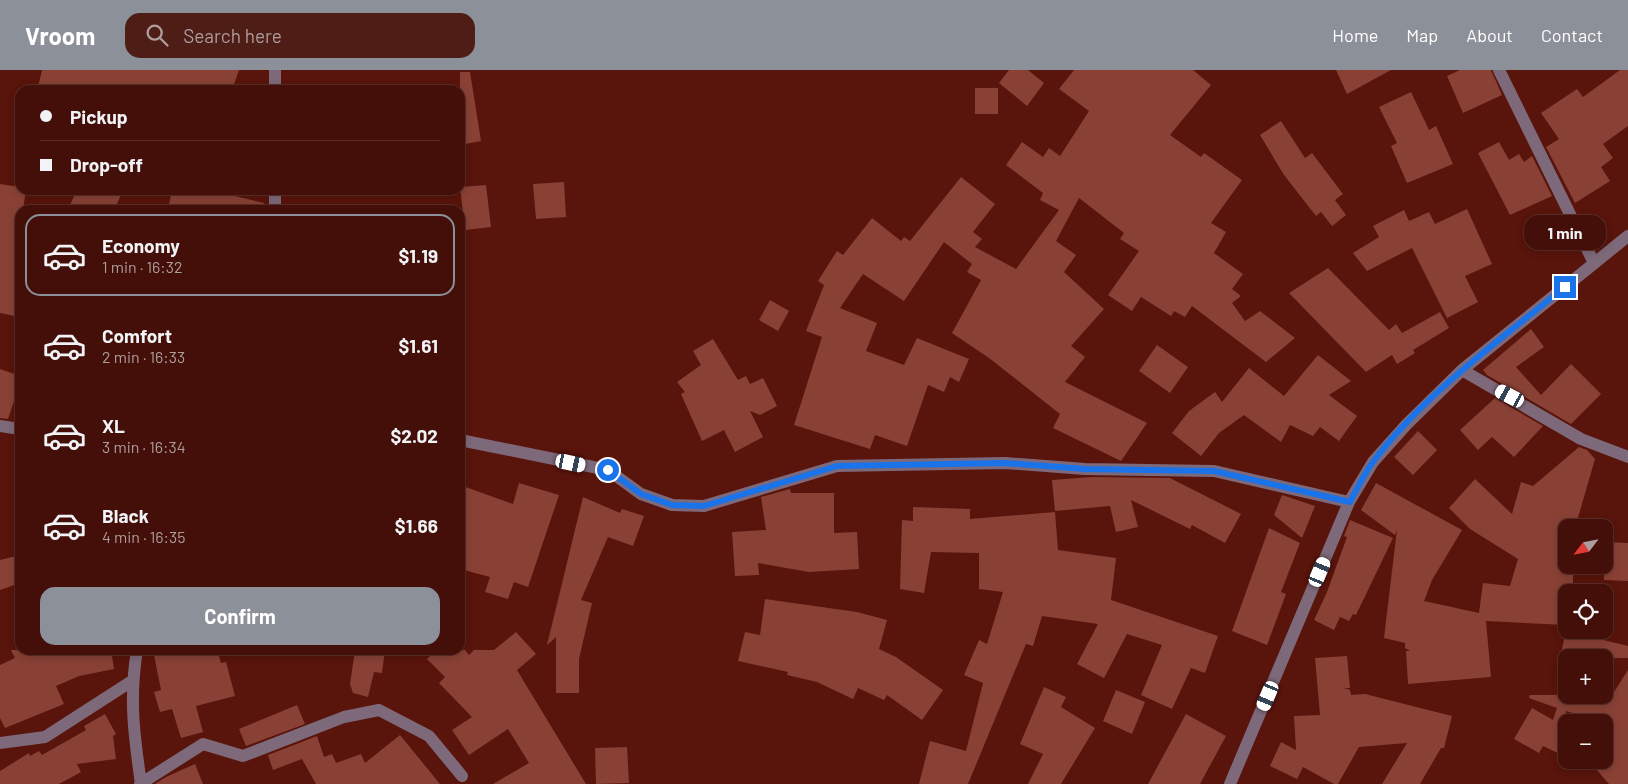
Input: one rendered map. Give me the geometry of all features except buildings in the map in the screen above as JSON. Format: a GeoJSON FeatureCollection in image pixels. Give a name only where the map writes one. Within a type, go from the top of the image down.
{"type":"FeatureCollection","features":[{"type":"Feature","properties":{"kind":"street"},"geometry":{"type":"LineString","coordinates":[[275,70],[276,85]]}},
{"type":"Feature","properties":{"kind":"street"},"geometry":{"type":"LineString","coordinates":[[1499,70],[1594,263]]}},
{"type":"Feature","properties":{"kind":"street"},"geometry":{"type":"LineString","coordinates":[[1230,784],[1350,502],[1373,462],[1406,425],[1462,370],[1628,236]]}},
{"type":"Feature","properties":{"kind":"street"},"geometry":{"type":"LineString","coordinates":[[1462,370],[1580,439],[1628,457]]}},
{"type":"Feature","properties":{"kind":"street"},"geometry":{"type":"LineString","coordinates":[[0,426],[15,428]]}},
{"type":"Feature","properties":{"kind":"street"},"geometry":{"type":"LineString","coordinates":[[465,441],[608,470],[641,494],[672,505],[704,506],[837,466],[1005,463],[1085,469],[1214,471],[1350,502]]}},
{"type":"Feature","properties":{"kind":"street"},"geometry":{"type":"LineString","coordinates":[[136,655],[132,681],[131,708],[140,784],[203,744],[242,756],[344,717],[379,710],[429,736],[462,776]]}},
{"type":"Feature","properties":{"kind":"street"},"geometry":{"type":"LineString","coordinates":[[0,743],[46,736],[132,681]]}},
{"type":"Feature","properties":{"kind":"route"},"geometry":{"type":"LineString","coordinates":[[608,470],[641,494],[672,505],[704,506],[837,466],[1005,463],[1085,469],[1214,471],[1350,502],[1373,462],[1406,425],[1462,370],[1565,287]]}}]}
